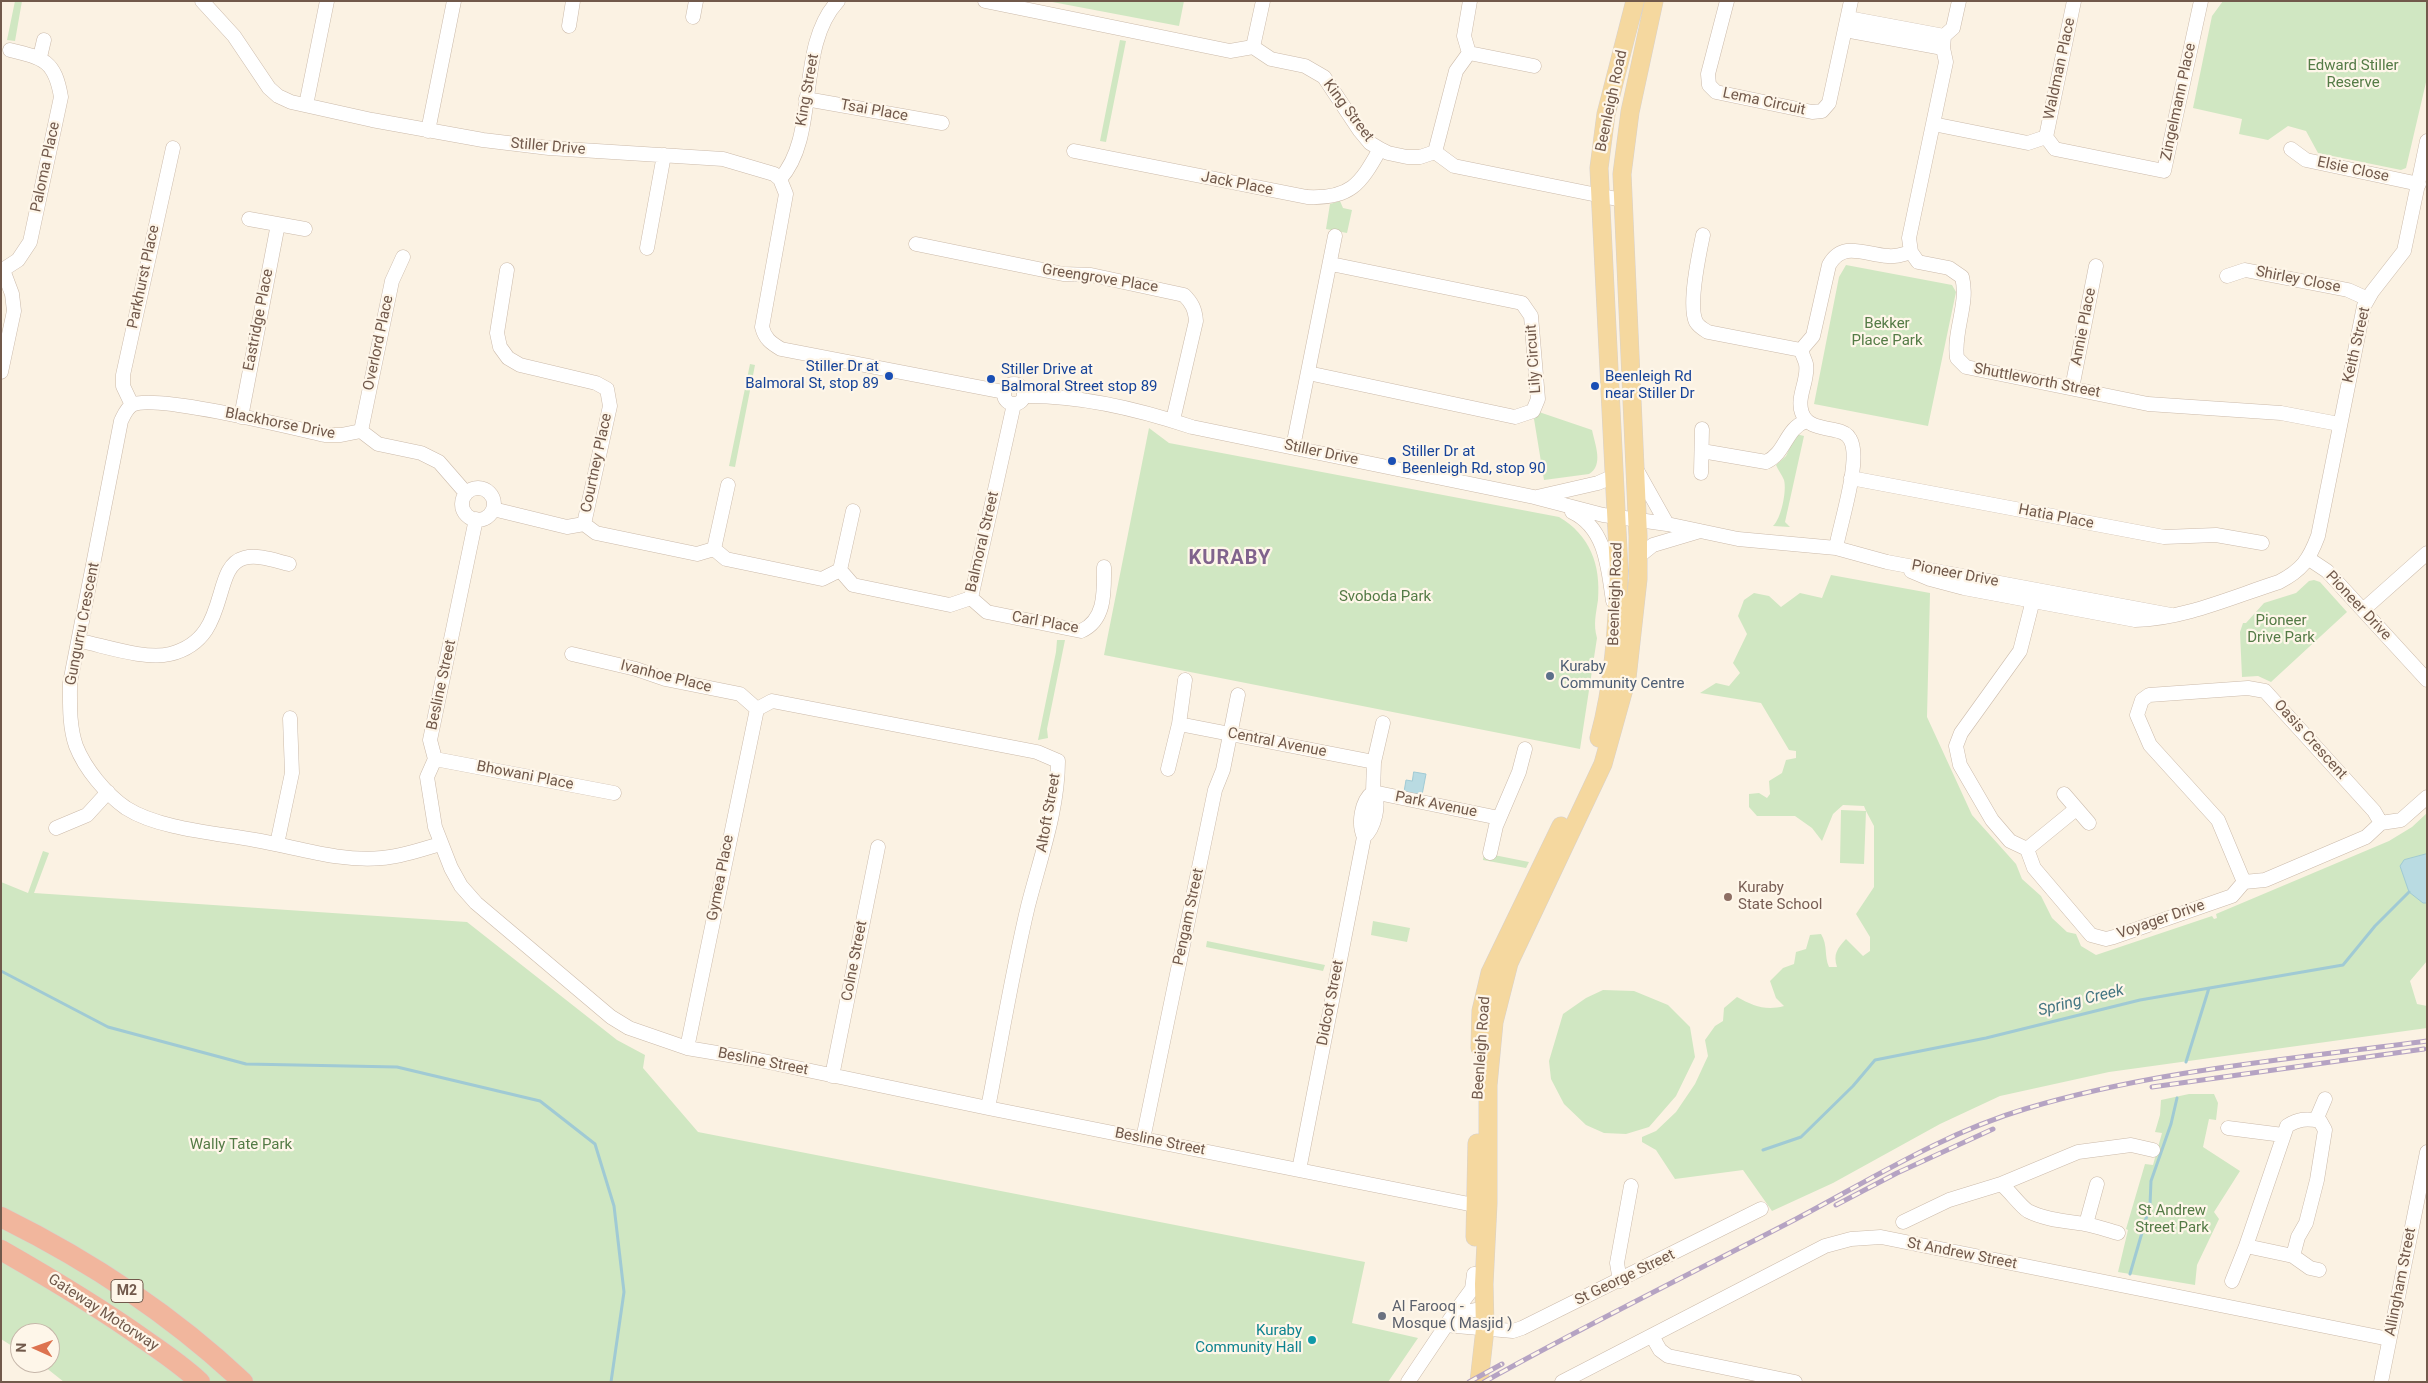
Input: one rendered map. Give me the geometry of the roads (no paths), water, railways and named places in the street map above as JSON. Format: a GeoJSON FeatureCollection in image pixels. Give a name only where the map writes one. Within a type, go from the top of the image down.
{"type":"FeatureCollection","features":[{"type":"Feature","properties":{"kind":"highway","name":"Gateway Motorway"},"geometry":{"type":"LineString","coordinates":[[1,1217],[54,1243],[142,1301],[208,1350],[242,1382]]}},
{"type":"Feature","properties":{"kind":"highway","name":"Gateway Motorway"},"geometry":{"type":"LineString","coordinates":[[1,1250],[73,1290],[188,1370],[200,1382]]}},
{"type":"Feature","properties":{"kind":"main road","name":"Beenleigh Road"},"geometry":{"type":"LineString","coordinates":[[1479,1378],[1480,1328],[1484,1284],[1481,1011],[1484,994],[1490,974],[1513,923],[1592,760],[1609,691],[1617,629],[1619,571],[1617,517],[1599,197],[1601,144],[1606,114],[1635,1]]}},
{"type":"Feature","properties":{"kind":"main road","name":"Beenleigh Road"},"geometry":{"type":"LineString","coordinates":[[1480,1328],[1475,1310],[1474,1274],[1482,1204],[1490,1047],[1501,989],[1509,963],[1603,764],[1627,678],[1636,607],[1638,520],[1622,174],[1630,112],[1654,1]]}},
{"type":"Feature","properties":{"kind":"street","name":"Stiller Drive"},"geometry":{"type":"LineString","coordinates":[[202,1],[234,36],[273,92],[284,99],[428,131],[533,147],[723,159],[766,171],[780,179]]}},
{"type":"Feature","properties":{"kind":"street"},"geometry":{"type":"LineString","coordinates":[[306,105],[327,1]]}},
{"type":"Feature","properties":{"kind":"street"},"geometry":{"type":"LineString","coordinates":[[428,131],[454,1]]}},
{"type":"Feature","properties":{"kind":"street"},"geometry":{"type":"LineString","coordinates":[[569,26],[573,1]]}},
{"type":"Feature","properties":{"kind":"street"},"geometry":{"type":"LineString","coordinates":[[693,17],[696,1]]}},
{"type":"Feature","properties":{"kind":"street","name":"King Street"},"geometry":{"type":"LineString","coordinates":[[780,179],[796,156],[818,32],[828,11],[838,1]]}},
{"type":"Feature","properties":{"kind":"street"},"geometry":{"type":"LineString","coordinates":[[985,1],[1230,51],[1253,47],[1263,1]]}},
{"type":"Feature","properties":{"kind":"street"},"geometry":{"type":"LineString","coordinates":[[1469,53],[1464,36],[1470,1]]}},
{"type":"Feature","properties":{"kind":"street","name":"Lema Circuit"},"geometry":{"type":"LineString","coordinates":[[1727,1],[1708,74],[1709,85],[1716,92],[1812,112],[1822,111],[1829,103],[1851,1]]}},
{"type":"Feature","properties":{"kind":"street"},"geometry":{"type":"LineString","coordinates":[[1801,350],[1813,336],[1828,265],[1833,257],[1840,252],[1850,249],[1886,256],[1911,252],[1909,238],[1946,62],[1943,42],[1953,28],[1959,1]]}},
{"type":"Feature","properties":{"kind":"street","name":"Waldman Place"},"geometry":{"type":"LineString","coordinates":[[2046,137],[2074,1]]}},
{"type":"Feature","properties":{"kind":"street","name":"Zingelmann Place"},"geometry":{"type":"LineString","coordinates":[[2046,137],[2055,149],[2164,171],[2201,1]]}},
{"type":"Feature","properties":{"kind":"street"},"geometry":{"type":"LineString","coordinates":[[1846,24],[1943,42]]}},
{"type":"Feature","properties":{"kind":"street"},"geometry":{"type":"LineString","coordinates":[[10,50],[40,57],[44,40]]}},
{"type":"Feature","properties":{"kind":"street","name":"King Street"},"geometry":{"type":"LineString","coordinates":[[1253,47],[1271,59],[1305,66],[1324,77],[1360,131],[1370,143],[1380,149],[1407,157],[1420,157],[1435,152]]}},
{"type":"Feature","properties":{"kind":"street"},"geometry":{"type":"LineString","coordinates":[[1469,53],[1534,66]]}},
{"type":"Feature","properties":{"kind":"street"},"geometry":{"type":"LineString","coordinates":[[1469,53],[1456,71],[1435,152],[1454,166],[1599,197],[1622,200]]}},
{"type":"Feature","properties":{"kind":"street","name":"Paloma Place"},"geometry":{"type":"LineString","coordinates":[[2,271],[18,260],[30,242],[60,97],[58,81],[50,66],[40,57]]}},
{"type":"Feature","properties":{"kind":"street","name":"Tsai Place"},"geometry":{"type":"LineString","coordinates":[[806,99],[942,123]]}},
{"type":"Feature","properties":{"kind":"street"},"geometry":{"type":"LineString","coordinates":[[1933,124],[2028,143],[2046,137]]}},
{"type":"Feature","properties":{"kind":"street","name":"Keith Street"},"geometry":{"type":"LineString","coordinates":[[2309,559],[2318,536],[2339,424],[2368,299],[2404,251],[2427,141]]}},
{"type":"Feature","properties":{"kind":"street","name":"Parkhurst Place"},"geometry":{"type":"LineString","coordinates":[[132,405],[123,386],[123,375],[173,148]]}},
{"type":"Feature","properties":{"kind":"street","name":"Jack Place"},"geometry":{"type":"LineString","coordinates":[[1074,151],[1307,197],[1328,198],[1343,193],[1358,183],[1380,149]]}},
{"type":"Feature","properties":{"kind":"street","name":"Elsie Close"},"geometry":{"type":"LineString","coordinates":[[2291,149],[2306,160],[2418,184]]}},
{"type":"Feature","properties":{"kind":"street"},"geometry":{"type":"LineString","coordinates":[[647,248],[664,155]]}},
{"type":"Feature","properties":{"kind":"street"},"geometry":{"type":"LineString","coordinates":[[780,179],[786,194],[760,340],[771,343],[781,349],[1004,392],[1006,401],[1019,400]]}},
{"type":"Feature","properties":{"kind":"street"},"geometry":{"type":"LineString","coordinates":[[249,219],[305,229]]}},
{"type":"Feature","properties":{"kind":"street","name":"Eastridge Place"},"geometry":{"type":"LineString","coordinates":[[241,417],[278,224]]}},
{"type":"Feature","properties":{"kind":"street"},"geometry":{"type":"LineString","coordinates":[[1702,235],[1694,285],[1695,318],[1701,328],[1708,332],[1801,350]]}},
{"type":"Feature","properties":{"kind":"street"},"geometry":{"type":"LineString","coordinates":[[1293,447],[1331,264],[1335,236]]}},
{"type":"Feature","properties":{"kind":"street","name":"Greengrove Place"},"geometry":{"type":"LineString","coordinates":[[916,244],[1063,274],[1092,275],[1184,296],[1195,310],[1196,321],[1172,420]]}},
{"type":"Feature","properties":{"kind":"street","name":"Shuttleworth Street"},"geometry":{"type":"LineString","coordinates":[[1911,252],[1918,262],[1949,268],[1962,277],[1965,290],[1955,346],[1956,358],[1966,367],[2154,405],[2281,413],[2339,424]]}},
{"type":"Feature","properties":{"kind":"street","name":"Overlord Place"},"geometry":{"type":"LineString","coordinates":[[361,431],[392,281],[402,257]]}},
{"type":"Feature","properties":{"kind":"street","name":"Lily Circuit"},"geometry":{"type":"LineString","coordinates":[[1308,373],[1515,417],[1533,411],[1538,399],[1532,316],[1522,303],[1331,264]]}},
{"type":"Feature","properties":{"kind":"street","name":"Annie Place"},"geometry":{"type":"LineString","coordinates":[[2072,388],[2096,266]]}},
{"type":"Feature","properties":{"kind":"street","name":"Courtney Place"},"geometry":{"type":"LineString","coordinates":[[507,270],[497,333],[500,347],[508,358],[520,365],[596,383],[607,389],[610,406],[584,524]]}},
{"type":"Feature","properties":{"kind":"street","name":"Shirley Close"},"geometry":{"type":"LineString","coordinates":[[2227,276],[2245,270],[2348,290],[2368,299]]}},
{"type":"Feature","properties":{"kind":"street"},"geometry":{"type":"LineString","coordinates":[[1,372],[14,311],[12,294],[2,271]]}},
{"type":"Feature","properties":{"kind":"street"},"geometry":{"type":"LineString","coordinates":[[1801,350],[1806,365],[1800,401],[1801,412],[1806,421],[1812,425],[1842,432],[1850,438],[1853,458],[1851,478],[1836,548]]}},
{"type":"Feature","properties":{"kind":"street","name":"Stiller Drive"},"geometry":{"type":"LineString","coordinates":[[1019,400],[1076,398],[1172,420],[1192,427],[1541,499],[1617,517]]}},
{"type":"Feature","properties":{"kind":"street","name":"Balmoral Street"},"geometry":{"type":"LineString","coordinates":[[840,570],[853,585],[950,605],[972,598],[1019,400]]}},
{"type":"Feature","properties":{"kind":"street","name":"Blackhorse Drive"},"geometry":{"type":"LineString","coordinates":[[132,405],[142,402],[175,404],[325,435],[341,436],[361,431]]}},
{"type":"Feature","properties":{"kind":"street","name":"Gungurru Crescent"},"geometry":{"type":"LineString","coordinates":[[132,405],[125,411],[121,421],[80,641],[70,683],[70,714],[76,746],[91,771],[108,792],[127,808],[150,818],[175,825],[277,844],[329,856],[355,858],[383,858],[441,844]]}},
{"type":"Feature","properties":{"kind":"street"},"geometry":{"type":"LineString","coordinates":[[1702,451],[1766,462],[1775,458],[1791,431],[1798,424],[1806,421]]}},
{"type":"Feature","properties":{"kind":"street"},"geometry":{"type":"LineString","coordinates":[[1701,473],[1702,429]]}},
{"type":"Feature","properties":{"kind":"street"},"geometry":{"type":"LineString","coordinates":[[361,431],[378,444],[421,453],[439,462],[466,493]]}},
{"type":"Feature","properties":{"kind":"street"},"geometry":{"type":"LineString","coordinates":[[1635,466],[1668,524]]}},
{"type":"Feature","properties":{"kind":"street"},"geometry":{"type":"LineString","coordinates":[[1541,499],[1598,483],[1614,476]]}},
{"type":"Feature","properties":{"kind":"street","name":"Hatia Place"},"geometry":{"type":"LineString","coordinates":[[1851,478],[2164,537],[2216,535],[2262,543]]}},
{"type":"Feature","properties":{"kind":"street"},"geometry":{"type":"LineString","coordinates":[[714,549],[728,485]]}},
{"type":"Feature","properties":{"kind":"street"},"geometry":{"type":"LineString","coordinates":[[476,488],[486,490],[493,498],[493,509],[486,517],[476,519],[464,511],[462,502],[466,493],[476,488]]}},
{"type":"Feature","properties":{"kind":"street"},"geometry":{"type":"LineString","coordinates":[[1541,499],[1581,516],[1597,534],[1607,563],[1617,629]]}},
{"type":"Feature","properties":{"kind":"street"},"geometry":{"type":"LineString","coordinates":[[493,509],[567,527],[584,524],[596,533],[697,554],[714,549]]}},
{"type":"Feature","properties":{"kind":"street"},"geometry":{"type":"LineString","coordinates":[[714,549],[726,559],[822,579],[840,570],[853,511]]}},
{"type":"Feature","properties":{"kind":"street","name":"Pioneer Drive"},"geometry":{"type":"LineString","coordinates":[[1617,517],[1668,524],[1738,538],[1836,548],[1887,562],[2170,615]]}},
{"type":"Feature","properties":{"kind":"street","name":"Besline Street"},"geometry":{"type":"LineString","coordinates":[[476,519],[430,740],[436,760],[427,777],[435,827],[458,880],[476,903],[611,1017],[629,1028],[687,1048],[759,1060],[988,1108],[1469,1204],[1482,1204]]}},
{"type":"Feature","properties":{"kind":"street"},"geometry":{"type":"LineString","coordinates":[[1638,557],[1653,545],[1700,531]]}},
{"type":"Feature","properties":{"kind":"street"},"geometry":{"type":"LineString","coordinates":[[2363,610],[2427,553]]}},
{"type":"Feature","properties":{"kind":"street"},"geometry":{"type":"LineString","coordinates":[[80,641],[140,653],[170,654],[197,640],[214,619],[227,571],[234,563],[244,558],[255,557],[289,564]]}},
{"type":"Feature","properties":{"kind":"street","name":"Pioneer Drive"},"geometry":{"type":"LineString","coordinates":[[1887,562],[1930,579],[2135,620],[2152,620],[2279,582],[2291,576],[2309,559],[2327,572],[2427,680]]}},
{"type":"Feature","properties":{"kind":"street","name":"Carl Place"},"geometry":{"type":"LineString","coordinates":[[972,598],[987,612],[1081,632],[1091,627],[1099,617],[1104,590],[1104,567]]}},
{"type":"Feature","properties":{"kind":"street"},"geometry":{"type":"LineString","coordinates":[[2033,600],[2020,651],[1961,733],[1956,746],[1960,765],[1992,820],[2010,841],[2028,849],[2076,809]]}},
{"type":"Feature","properties":{"kind":"street","name":"Ivanhoe Place"},"geometry":{"type":"LineString","coordinates":[[572,654],[636,669],[665,679],[740,694],[757,708]]}},
{"type":"Feature","properties":{"kind":"street"},"geometry":{"type":"LineString","coordinates":[[1168,769],[1179,724],[1185,680]]}},
{"type":"Feature","properties":{"kind":"street","name":"Oasis Crescent"},"geometry":{"type":"LineString","coordinates":[[2244,882],[2218,820],[2150,745],[2137,714],[2142,700],[2149,695],[2248,688],[2264,691],[2374,811],[2381,822]]}},
{"type":"Feature","properties":{"kind":"street","name":"Pengam Street"},"geometry":{"type":"LineString","coordinates":[[1143,1139],[1215,790],[1223,770],[1238,695]]}},
{"type":"Feature","properties":{"kind":"street","name":"Altoft Street"},"geometry":{"type":"LineString","coordinates":[[757,708],[772,701],[1037,752],[1058,761],[1058,781],[1040,866],[1028,906],[988,1108]]}},
{"type":"Feature","properties":{"kind":"street","name":"Gymea Place"},"geometry":{"type":"LineString","coordinates":[[687,1048],[757,708]]}},
{"type":"Feature","properties":{"kind":"street"},"geometry":{"type":"LineString","coordinates":[[277,844],[292,773],[290,718]]}},
{"type":"Feature","properties":{"kind":"street","name":"Didcot Street"},"geometry":{"type":"LineString","coordinates":[[1299,1170],[1364,837],[1360,828],[1365,802],[1373,792],[1374,762],[1383,723]]}},
{"type":"Feature","properties":{"kind":"street","name":"Central Avenue"},"geometry":{"type":"LineString","coordinates":[[1179,724],[1374,762]]}},
{"type":"Feature","properties":{"kind":"street","name":"Park Avenue"},"geometry":{"type":"LineString","coordinates":[[1490,853],[1499,818],[1519,772],[1525,749]]}},
{"type":"Feature","properties":{"kind":"street","name":"Bhowani Place"},"geometry":{"type":"LineString","coordinates":[[436,760],[614,793]]}},
{"type":"Feature","properties":{"kind":"street"},"geometry":{"type":"LineString","coordinates":[[56,828],[87,815],[108,792]]}},
{"type":"Feature","properties":{"kind":"street","name":"Park Avenue"},"geometry":{"type":"LineString","coordinates":[[1373,792],[1499,818]]}},
{"type":"Feature","properties":{"kind":"street"},"geometry":{"type":"LineString","coordinates":[[2064,794],[2089,823]]}},
{"type":"Feature","properties":{"kind":"street"},"geometry":{"type":"LineString","coordinates":[[2244,882],[2266,880],[2366,837],[2381,822],[2401,820],[2427,797]]}},
{"type":"Feature","properties":{"kind":"street","name":"Colne Street"},"geometry":{"type":"LineString","coordinates":[[832,1076],[878,847]]}},
{"type":"Feature","properties":{"kind":"street","name":"Voyager Drive"},"geometry":{"type":"LineString","coordinates":[[2028,849],[2034,868],[2091,935],[2099,938],[2114,938],[2232,896],[2244,882]]}},
{"type":"Feature","properties":{"kind":"street"},"geometry":{"type":"LineString","coordinates":[[2316,1120],[2325,1099]]}},
{"type":"Feature","properties":{"kind":"street"},"geometry":{"type":"LineString","coordinates":[[2232,1281],[2265,1195],[2271,1169],[2279,1154],[2287,1126],[2296,1120],[2316,1120],[2320,1121],[2324,1130],[2324,1144],[2306,1223],[2298,1237],[2293,1256]]}},
{"type":"Feature","properties":{"kind":"street"},"geometry":{"type":"LineString","coordinates":[[2228,1128],[2283,1135]]}},
{"type":"Feature","properties":{"kind":"street"},"geometry":{"type":"LineString","coordinates":[[1903,1222],[1949,1200],[2001,1184],[2078,1152],[2131,1145],[2153,1150]]}},
{"type":"Feature","properties":{"kind":"street","name":"Allingham Street"},"geometry":{"type":"LineString","coordinates":[[2380,1382],[2427,1152]]}},
{"type":"Feature","properties":{"kind":"street"},"geometry":{"type":"LineString","coordinates":[[2001,1184],[2012,1193],[2026,1210],[2054,1220],[2086,1224],[2118,1233]]}},
{"type":"Feature","properties":{"kind":"street"},"geometry":{"type":"LineString","coordinates":[[2086,1224],[2097,1184]]}},
{"type":"Feature","properties":{"kind":"street"},"geometry":{"type":"LineString","coordinates":[[1620,1281],[1617,1263],[1631,1186]]}},
{"type":"Feature","properties":{"kind":"street","name":"St George Street"},"geometry":{"type":"LineString","coordinates":[[1449,1320],[1480,1328],[1513,1331],[1522,1328],[1762,1209]]}},
{"type":"Feature","properties":{"kind":"street","name":"St Andrew Street"},"geometry":{"type":"LineString","coordinates":[[1562,1382],[1825,1246],[1851,1239],[1881,1237],[2389,1339]]}},
{"type":"Feature","properties":{"kind":"street"},"geometry":{"type":"LineString","coordinates":[[2246,1246],[2293,1256],[2310,1268],[2320,1270]]}},
{"type":"Feature","properties":{"kind":"street"},"geometry":{"type":"LineString","coordinates":[[1408,1382],[1472,1289],[1474,1274]]}},
{"type":"Feature","properties":{"kind":"street"},"geometry":{"type":"LineString","coordinates":[[1449,1320],[1475,1310]]}},
{"type":"Feature","properties":{"kind":"street"},"geometry":{"type":"LineString","coordinates":[[1652,1336],[1660,1350],[1668,1356],[1795,1382]]}},
{"type":"Feature","properties":{"kind":"water"},"geometry":{"type":"Polygon","coordinates":[[[1414,772],[1426,774],[1422,795],[1404,792],[1406,780],[1412,781],[1414,772]]]}},
{"type":"Feature","properties":{"kind":"water"},"geometry":{"type":"Polygon","coordinates":[[[2427,854],[2427,903],[2423,903],[2409,892],[2400,866],[2404,860],[2427,854]]]}},
{"type":"Feature","properties":{"kind":"waterway","name":"Spring Creek"},"geometry":{"type":"LineString","coordinates":[[1763,1150],[1801,1137],[1853,1086],[1875,1060],[1986,1038],[2140,1000],[2343,965],[2375,926],[2409,892]]}},
{"type":"Feature","properties":{"kind":"waterway"},"geometry":{"type":"LineString","coordinates":[[1,971],[108,1027],[246,1064],[397,1067],[540,1101],[595,1144],[614,1206],[624,1292],[611,1382]]}},
{"type":"Feature","properties":{"kind":"waterway"},"geometry":{"type":"LineString","coordinates":[[2186,1062],[2209,988]]}},
{"type":"Feature","properties":{"kind":"waterway"},"geometry":{"type":"LineString","coordinates":[[2130,1274],[2150,1205],[2151,1181],[2171,1124],[2177,1098]]}},
{"type":"Feature","properties":{"kind":"railway"},"geometry":{"type":"LineString","coordinates":[[1484,1382],[1796,1219],[1908,1158],[1995,1119],[2025,1109],[2124,1084],[2224,1067],[2427,1041]]}},
{"type":"Feature","properties":{"kind":"railway"},"geometry":{"type":"LineString","coordinates":[[2152,1087],[2424,1049]]}},
{"type":"Feature","properties":{"kind":"railway"},"geometry":{"type":"LineString","coordinates":[[1836,1205],[1897,1173],[1993,1129]]}},
{"type":"Feature","properties":{"kind":"railway"},"geometry":{"type":"LineString","coordinates":[[1469,1382],[1502,1364]]}},
{"type":"Feature","properties":{"kind":"place","name":"Stiller Dr at Balmoral St, stop 89"},"geometry":{"type":"Point","coordinates":[889,376]}},
{"type":"Feature","properties":{"kind":"place","name":"Stiller Drive at Balmoral Street stop 89"},"geometry":{"type":"Point","coordinates":[991,379]}},
{"type":"Feature","properties":{"kind":"place","name":"Beenleigh Rd near Stiller Dr"},"geometry":{"type":"Point","coordinates":[1595,386]}},
{"type":"Feature","properties":{"kind":"place","name":"Stiller Dr at Beenleigh Rd, stop 90"},"geometry":{"type":"Point","coordinates":[1392,461]}},
{"type":"Feature","properties":{"kind":"place","name":"Kuraby Community Centre"},"geometry":{"type":"Point","coordinates":[1550,676]}},
{"type":"Feature","properties":{"kind":"place","name":"Kuraby State School"},"geometry":{"type":"Point","coordinates":[1728,897]}},
{"type":"Feature","properties":{"kind":"place","name":"Al Farooq - Mosque ( Masjid )"},"geometry":{"type":"Point","coordinates":[1382,1316]}},
{"type":"Feature","properties":{"kind":"place","name":"Kuraby Community Hall"},"geometry":{"type":"Point","coordinates":[1312,1340]}},
{"type":"Feature","properties":{"kind":"district","name":"KURABY"},"geometry":{"type":"Point","coordinates":[1230,559]}},
{"type":"Feature","properties":{"kind":"park label","name":"Edward Stiller Reserve"},"geometry":{"type":"Point","coordinates":[2353,74]}},
{"type":"Feature","properties":{"kind":"park label","name":"Bekker Place Park"},"geometry":{"type":"Point","coordinates":[1887,332]}},
{"type":"Feature","properties":{"kind":"park label","name":"Svoboda Park"},"geometry":{"type":"Point","coordinates":[1385,597]}},
{"type":"Feature","properties":{"kind":"park label","name":"Pioneer Drive Park"},"geometry":{"type":"Point","coordinates":[2281,630]}},
{"type":"Feature","properties":{"kind":"park label","name":"Wally Tate Park"},"geometry":{"type":"Point","coordinates":[241,1145]}},
{"type":"Feature","properties":{"kind":"park label","name":"St Andrew Street Park"},"geometry":{"type":"Point","coordinates":[2172,1220]}}]}
